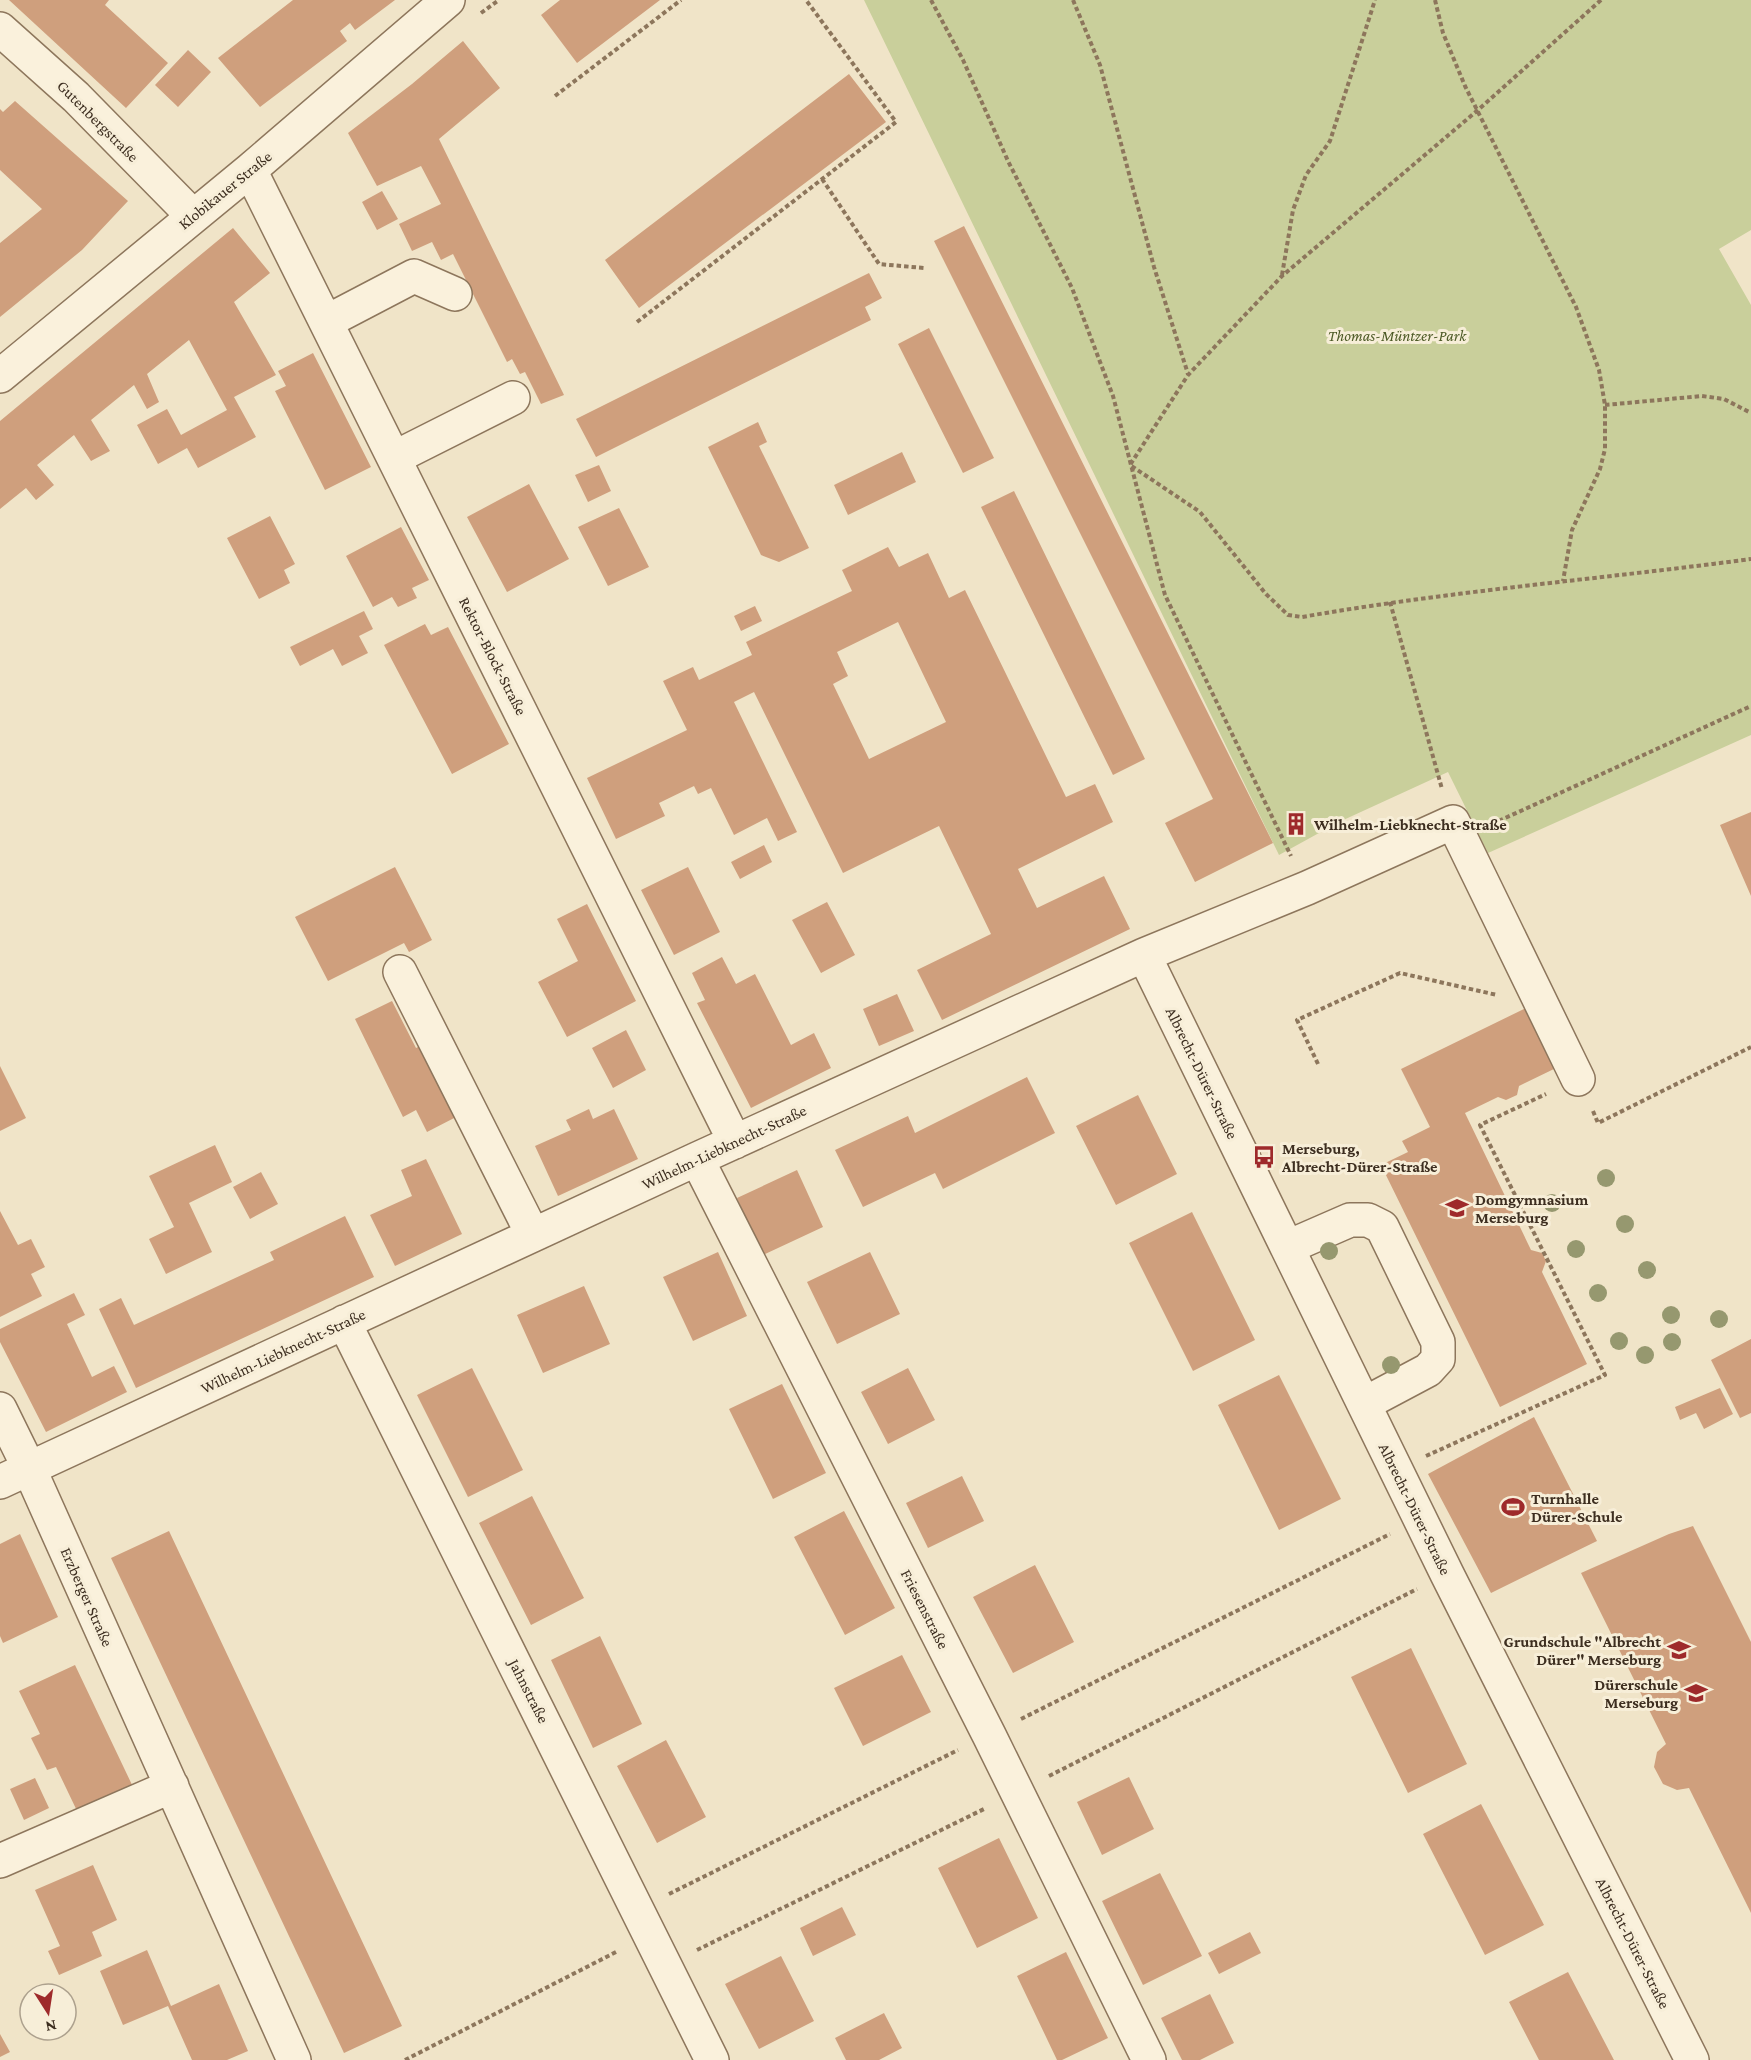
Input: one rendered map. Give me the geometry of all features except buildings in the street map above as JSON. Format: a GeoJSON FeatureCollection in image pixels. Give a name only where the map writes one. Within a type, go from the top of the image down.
{"type":"FeatureCollection","features":[{"type":"Feature","properties":{"kind":"street","name":"Klobikauer Straße"},"geometry":{"type":"LineString","coordinates":[[0,376],[250,170],[448,0]]}},
{"type":"Feature","properties":{"kind":"street","name":"Gutenbergstraße"},"geometry":{"type":"LineString","coordinates":[[0,29],[76,97],[193,216]]}},
{"type":"Feature","properties":{"kind":"street","name":"Rektor-Block-Straße"},"geometry":{"type":"LineString","coordinates":[[250,170],[735,1142]]}},
{"type":"Feature","properties":{"kind":"street"},"geometry":{"type":"LineString","coordinates":[[326,322],[414,276],[455,294]]}},
{"type":"Feature","properties":{"kind":"street"},"geometry":{"type":"LineString","coordinates":[[394,458],[513,398]]}},
{"type":"Feature","properties":{"kind":"street"},"geometry":{"type":"LineString","coordinates":[[1454,822],[1578,1079]]}},
{"type":"Feature","properties":{"kind":"street","name":"Wilhelm-Liebknecht-Straße"},"geometry":{"type":"LineString","coordinates":[[0,1482],[1144,955],[1307,888],[1454,822]]}},
{"type":"Feature","properties":{"kind":"street","name":"Albrecht-Dürer-Straße"},"geometry":{"type":"LineString","coordinates":[[1144,955],[1447,1574],[1692,2060]]}},
{"type":"Feature","properties":{"kind":"street"},"geometry":{"type":"LineString","coordinates":[[400,972],[533,1235]]}},
{"type":"Feature","properties":{"kind":"street","name":"Friesenstraße"},"geometry":{"type":"LineString","coordinates":[[697,1159],[989,1735],[1149,2060]]}},
{"type":"Feature","properties":{"kind":"street"},"geometry":{"type":"LineString","coordinates":[[1288,1247],[1350,1220],[1368,1220],[1382,1227],[1438,1342],[1438,1359],[1428,1370],[1364,1404]]}},
{"type":"Feature","properties":{"kind":"street","name":"Jahnstraße"},"geometry":{"type":"LineString","coordinates":[[344,1322],[712,2060]]}},
{"type":"Feature","properties":{"kind":"street","name":"Erzberger Straße"},"geometry":{"type":"LineString","coordinates":[[0,1408],[294,2060]]}},
{"type":"Feature","properties":{"kind":"street"},"geometry":{"type":"LineString","coordinates":[[0,1861],[172,1786]]}},
{"type":"Feature","properties":{"kind":"path"},"geometry":{"type":"LineString","coordinates":[[555,96],[681,0]]}},
{"type":"Feature","properties":{"kind":"path"},"geometry":{"type":"LineString","coordinates":[[637,322],[896,122],[806,0]]}},
{"type":"Feature","properties":{"kind":"path"},"geometry":{"type":"LineString","coordinates":[[931,0],[963,60],[1008,161],[1072,288],[1113,396],[1165,595],[1307,888]]}},
{"type":"Feature","properties":{"kind":"path"},"geometry":{"type":"LineString","coordinates":[[1073,0],[1100,65],[1154,267],[1188,375]]}},
{"type":"Feature","properties":{"kind":"path"},"geometry":{"type":"LineString","coordinates":[[1282,276],[1293,210],[1306,175],[1330,141],[1376,0]]}},
{"type":"Feature","properties":{"kind":"path"},"geometry":{"type":"LineString","coordinates":[[1435,0],[1443,33],[1465,86],[1576,308],[1599,370],[1605,405],[1605,449],[1600,469],[1572,530],[1563,581]]}},
{"type":"Feature","properties":{"kind":"path"},"geometry":{"type":"LineString","coordinates":[[1130,465],[1188,375],[1282,276],[1478,110],[1601,0]]}},
{"type":"Feature","properties":{"kind":"path"},"geometry":{"type":"LineString","coordinates":[[822,179],[879,264],[924,268]]}},
{"type":"Feature","properties":{"kind":"path"},"geometry":{"type":"LineString","coordinates":[[1605,405],[1702,396],[1724,399],[1751,413]]}},
{"type":"Feature","properties":{"kind":"path"},"geometry":{"type":"LineString","coordinates":[[1130,465],[1200,512],[1266,594],[1288,615],[1302,617],[1390,602],[1751,559]]}},
{"type":"Feature","properties":{"kind":"path"},"geometry":{"type":"LineString","coordinates":[[1390,602],[1438,775]]}},
{"type":"Feature","properties":{"kind":"path"},"geometry":{"type":"LineString","coordinates":[[1454,822],[1481,829],[1751,706]]}},
{"type":"Feature","properties":{"kind":"path"},"geometry":{"type":"LineString","coordinates":[[1318,1064],[1297,1020],[1400,973],[1542,1006]]}},
{"type":"Feature","properties":{"kind":"path"},"geometry":{"type":"LineString","coordinates":[[1396,1470],[1605,1374],[1480,1125],[1578,1079],[1598,1123],[1751,1047]]}},
{"type":"Feature","properties":{"kind":"path"},"geometry":{"type":"LineString","coordinates":[[405,2060],[644,1922],[989,1735],[1420,1519]]}},
{"type":"Feature","properties":{"kind":"path"},"geometry":{"type":"LineString","coordinates":[[665,1966],[1017,1792],[1447,1574]]}},
{"type":"Feature","properties":{"kind":"green space","name":"Thomas-Müntzer-Park"},"geometry":{"type":"Polygon","coordinates":[[[864,0],[1751,0],[1751,230],[1719,249],[1751,305],[1751,735],[1488,853],[1448,772],[1339,822],[1279,855],[864,0]]]}},
{"type":"Feature","properties":{"kind":"place","name":"Wilhelm-Liebknecht-Straße"},"geometry":{"type":"Point","coordinates":[1296,824]}},
{"type":"Feature","properties":{"kind":"place","name":"Merseburg, Albrecht-Dürer-Straße"},"geometry":{"type":"Point","coordinates":[1264,1157]}},
{"type":"Feature","properties":{"kind":"place","name":"Domgymnasium Merseburg"},"geometry":{"type":"Point","coordinates":[1457,1208]}},
{"type":"Feature","properties":{"kind":"place","name":"Turnhalle Dürer-Schule"},"geometry":{"type":"Point","coordinates":[1513,1507]}},
{"type":"Feature","properties":{"kind":"place","name":"Grundschule \"Albrecht Dürer\" Merseburg"},"geometry":{"type":"Point","coordinates":[1679,1650]}},
{"type":"Feature","properties":{"kind":"place","name":"Dürerschule Merseburg"},"geometry":{"type":"Point","coordinates":[1696,1693]}}]}
